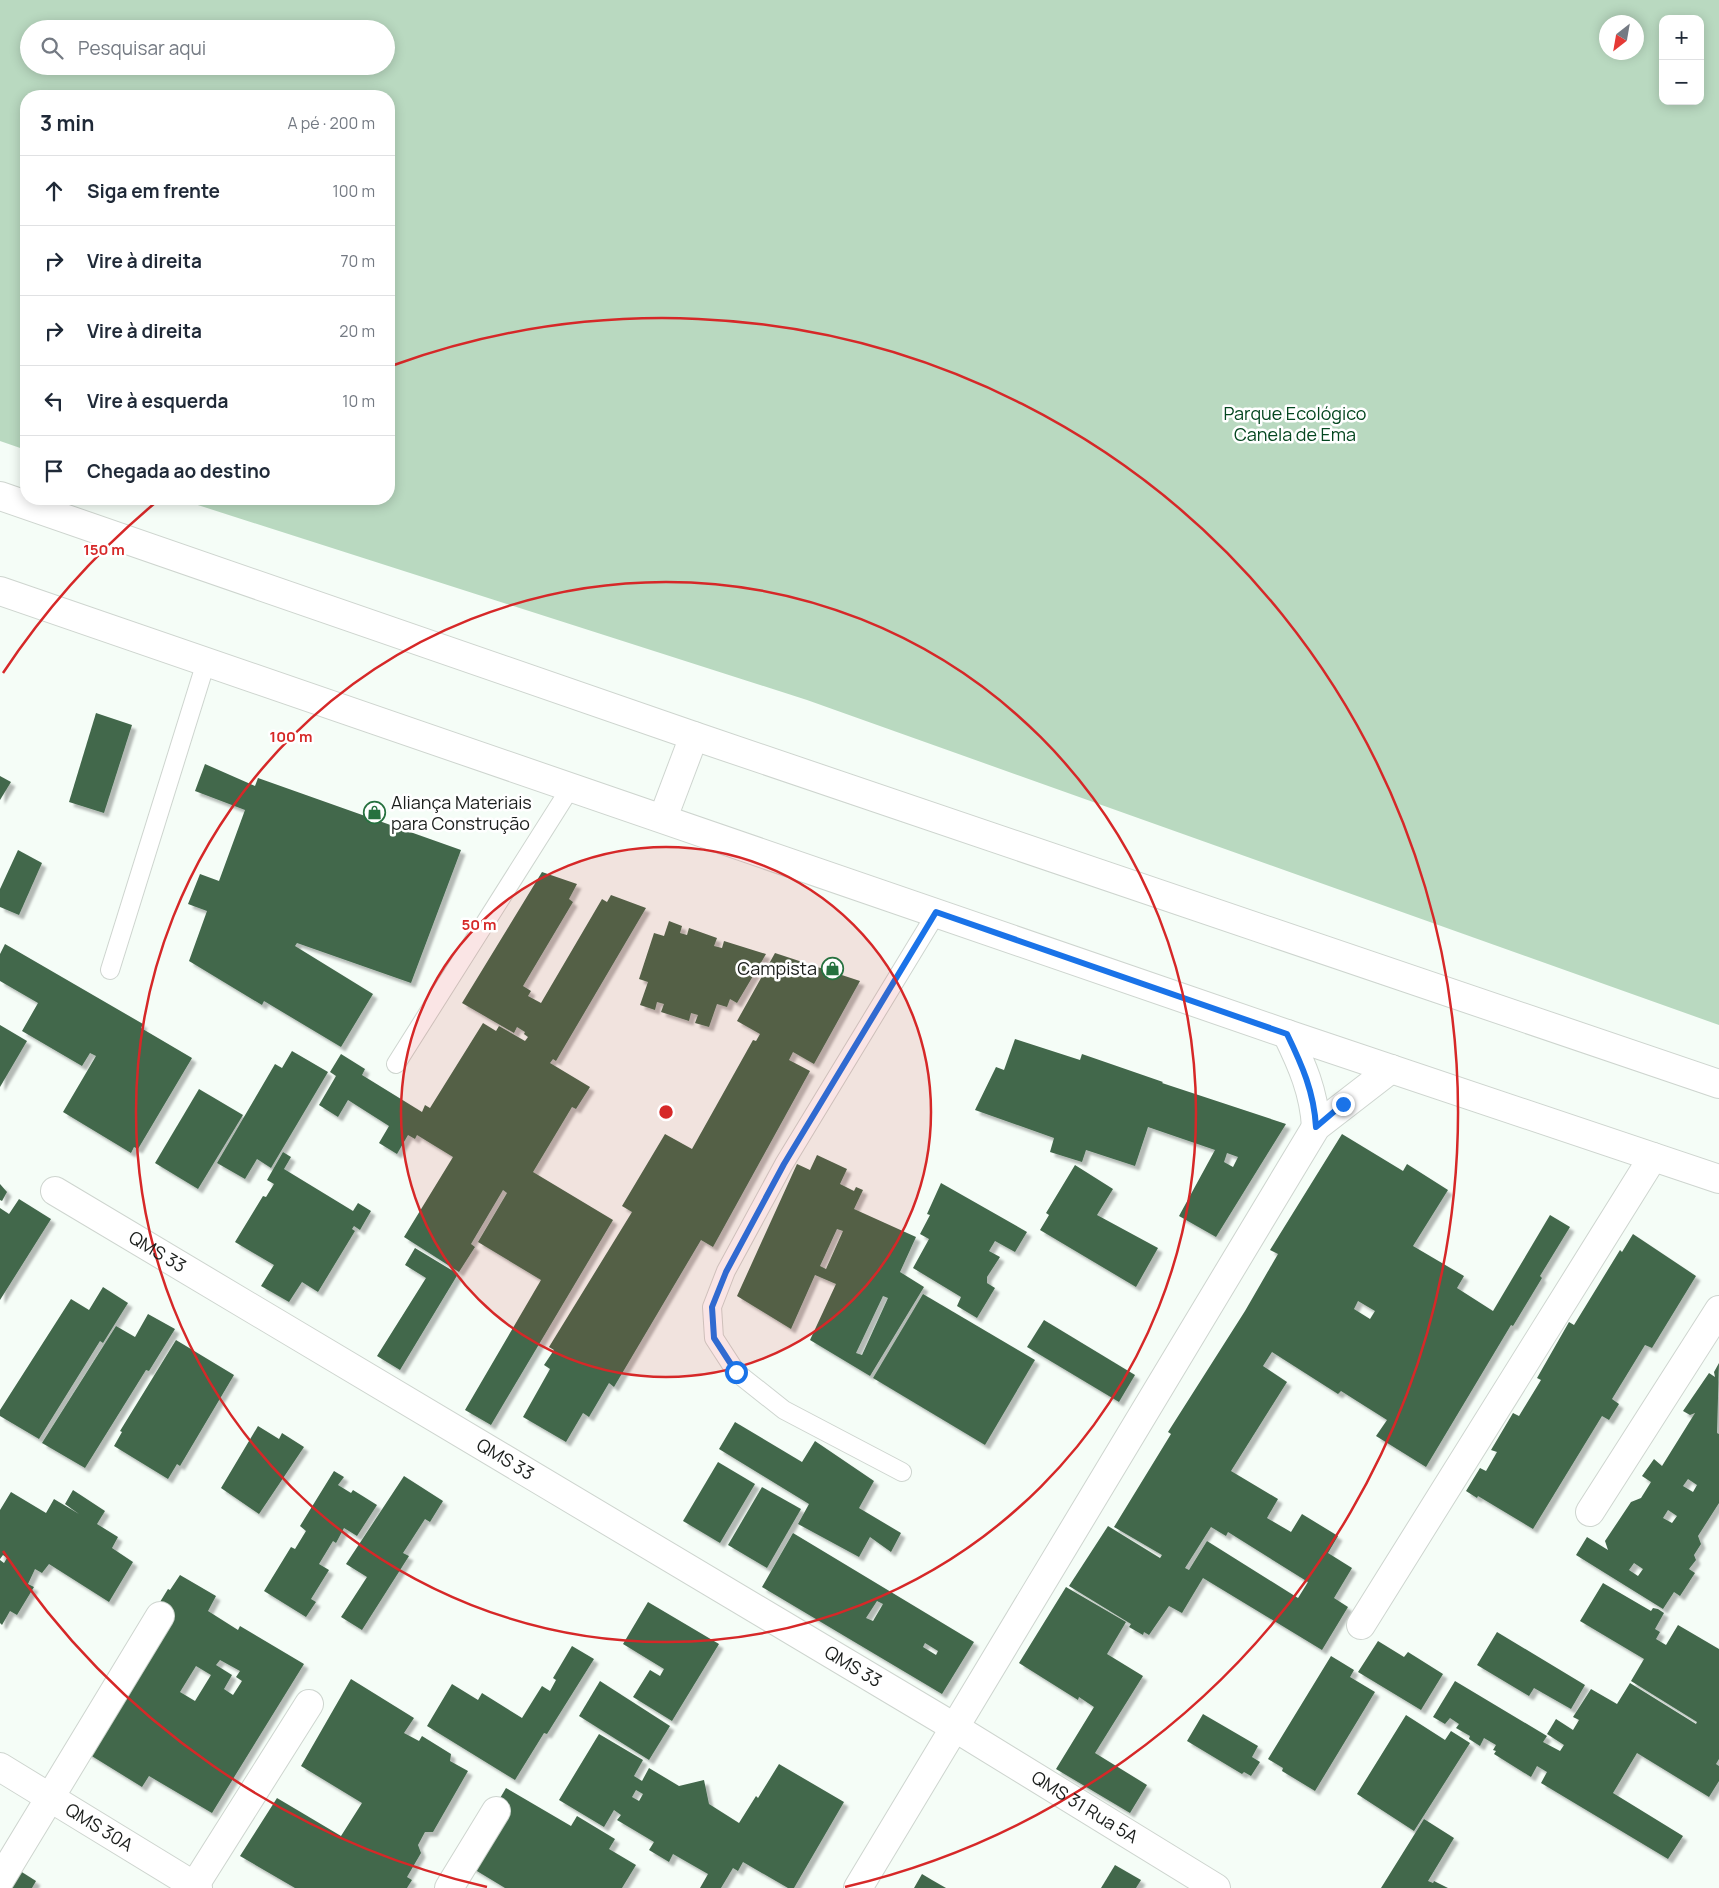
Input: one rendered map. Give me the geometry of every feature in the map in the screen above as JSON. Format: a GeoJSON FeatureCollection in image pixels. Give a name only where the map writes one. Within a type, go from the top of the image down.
{"type":"FeatureCollection","features":[{"type":"Feature","properties":{"kind":"street"},"geometry":{"type":"LineString","coordinates":[[0,496],[20,503]]}},
{"type":"Feature","properties":{"kind":"street"},"geometry":{"type":"LineString","coordinates":[[26,505],[694,736],[1719,1084]]}},
{"type":"Feature","properties":{"kind":"street"},"geometry":{"type":"LineString","coordinates":[[0,591],[1287,1034],[1719,1179]]}},
{"type":"Feature","properties":{"kind":"street"},"geometry":{"type":"LineString","coordinates":[[663,818],[694,736]]}},
{"type":"Feature","properties":{"kind":"street"},"geometry":{"type":"LineString","coordinates":[[1287,1034],[1306,1073],[1312,1093],[1316,1127]]}},
{"type":"Feature","properties":{"kind":"street"},"geometry":{"type":"LineString","coordinates":[[858,1888],[1316,1127],[1391,1069]]}},
{"type":"Feature","properties":{"kind":"street"},"geometry":{"type":"LineString","coordinates":[[1361,1625],[1653,1157]]}},
{"type":"Feature","properties":{"kind":"street","name":"QMS 33"},"geometry":{"type":"LineString","coordinates":[[55,1192],[954,1727]]}},
{"type":"Feature","properties":{"kind":"street"},"geometry":{"type":"LineString","coordinates":[[1590,1512],[1719,1310]]}},
{"type":"Feature","properties":{"kind":"street"},"geometry":{"type":"LineString","coordinates":[[0,1880],[160,1616]]}},
{"type":"Feature","properties":{"kind":"street"},"geometry":{"type":"LineString","coordinates":[[195,1887],[309,1704]]}},
{"type":"Feature","properties":{"kind":"street","name":"QMS 31 Rua 5A"},"geometry":{"type":"LineString","coordinates":[[954,1727],[1216,1888]]}},
{"type":"Feature","properties":{"kind":"street","name":"QMS 30A"},"geometry":{"type":"LineString","coordinates":[[0,1767],[195,1887]]}},
{"type":"Feature","properties":{"kind":"street"},"geometry":{"type":"LineString","coordinates":[[449,1888],[496,1811]]}},
{"type":"Feature","properties":{"kind":"lane"},"geometry":{"type":"LineString","coordinates":[[110,970],[206,662]]}},
{"type":"Feature","properties":{"kind":"lane"},"geometry":{"type":"LineString","coordinates":[[396,1064],[571,787]]}},
{"type":"Feature","properties":{"kind":"lane"},"geometry":{"type":"LineString","coordinates":[[902,1472],[784,1410],[736,1372],[714,1338],[712,1307],[726,1272],[784,1164],[936,912]]}},
{"type":"Feature","properties":{"kind":"green space","name":"Parque Ecológico Canela de Ema"},"geometry":{"type":"Polygon","coordinates":[[[0,0],[1719,0],[1719,1025],[807,700],[198,505],[395,505],[395,90],[20,90],[20,448],[0,441],[0,0]]]}},
{"type":"Feature","properties":{"kind":"building"},"geometry":{"type":"Polygon","coordinates":[[[96,713],[132,725],[104,813],[69,802],[96,713]]]}},
{"type":"Feature","properties":{"kind":"building"},"geometry":{"type":"Polygon","coordinates":[[[205,764],[255,786],[258,778],[461,850],[411,983],[297,943],[295,946],[373,994],[341,1047],[264,1001],[262,1005],[189,961],[207,911],[188,904],[200,874],[219,881],[245,810],[195,791],[205,764]]]}},
{"type":"Feature","properties":{"kind":"building"},"geometry":{"type":"Polygon","coordinates":[[[0,776],[11,782],[0,800],[0,776]]]}},
{"type":"Feature","properties":{"kind":"building"},"geometry":{"type":"Polygon","coordinates":[[[18,850],[42,863],[19,915],[0,907],[0,889],[18,850]]]}},
{"type":"Feature","properties":{"kind":"building"},"geometry":{"type":"Polygon","coordinates":[[[542,872],[577,884],[569,899],[573,902],[523,986],[531,991],[528,996],[541,1003],[602,899],[607,902],[611,895],[646,908],[556,1061],[553,1059],[550,1063],[590,1087],[576,1109],[572,1107],[533,1172],[613,1220],[491,1425],[465,1410],[541,1280],[478,1242],[507,1193],[503,1190],[471,1244],[475,1247],[459,1272],[404,1237],[453,1157],[417,1135],[415,1139],[408,1135],[397,1154],[379,1143],[389,1126],[348,1100],[338,1117],[319,1105],[336,1076],[330,1072],[341,1054],[365,1069],[362,1075],[422,1112],[425,1105],[430,1108],[483,1023],[496,1031],[499,1026],[525,1041],[528,1037],[524,1034],[525,1032],[517,1027],[514,1033],[462,1003],[542,872]]]}},
{"type":"Feature","properties":{"kind":"building"},"geometry":{"type":"Polygon","coordinates":[[[669,921],[682,926],[680,933],[687,935],[689,928],[717,938],[714,946],[722,948],[724,941],[766,954],[737,1003],[730,999],[727,1007],[717,1004],[709,1027],[695,1023],[698,1015],[691,1013],[689,1021],[661,1012],[664,1004],[657,1002],[655,1010],[640,1005],[648,982],[639,979],[654,933],[664,936],[669,921]]]}},
{"type":"Feature","properties":{"kind":"building"},"geometry":{"type":"Polygon","coordinates":[[[5,944],[143,1024],[141,1028],[192,1058],[138,1149],[134,1147],[131,1153],[63,1112],[96,1056],[90,1053],[82,1066],[22,1031],[38,1003],[0,981],[0,954],[5,944]]]}},
{"type":"Feature","properties":{"kind":"building"},"geometry":{"type":"Polygon","coordinates":[[[775,953],[860,981],[814,1064],[793,1052],[789,1060],[810,1071],[713,1247],[701,1240],[614,1387],[609,1383],[589,1417],[583,1413],[566,1442],[523,1417],[550,1369],[544,1365],[554,1350],[549,1347],[632,1212],[622,1206],[665,1134],[692,1149],[753,1040],[756,1041],[760,1034],[737,1021],[775,953]]]}},
{"type":"Feature","properties":{"kind":"building"},"geometry":{"type":"Polygon","coordinates":[[[0,1025],[27,1041],[0,1087],[0,1025]]]}},
{"type":"Feature","properties":{"kind":"building"},"geometry":{"type":"Polygon","coordinates":[[[1015,1039],[1080,1060],[1082,1054],[1286,1124],[1216,1237],[1179,1216],[1215,1150],[1148,1127],[1135,1166],[1086,1150],[1082,1162],[1050,1152],[1054,1138],[975,1110],[996,1067],[1004,1070],[1015,1039]],[[1227,1153],[1224,1162],[1233,1167],[1238,1157],[1227,1153]]]}},
{"type":"Feature","properties":{"kind":"building"},"geometry":{"type":"Polygon","coordinates":[[[292,1051],[328,1072],[271,1168],[257,1159],[245,1179],[217,1163],[275,1064],[282,1068],[292,1051]]]}},
{"type":"Feature","properties":{"kind":"building"},"geometry":{"type":"Polygon","coordinates":[[[199,1089],[243,1115],[198,1189],[155,1163],[199,1089]]]}},
{"type":"Feature","properties":{"kind":"building"},"geometry":{"type":"Polygon","coordinates":[[[1342,1134],[1403,1171],[1407,1164],[1448,1190],[1413,1246],[1464,1276],[1457,1288],[1493,1311],[1550,1215],[1570,1227],[1540,1276],[1542,1278],[1513,1326],[1511,1325],[1426,1467],[1376,1436],[1387,1420],[1341,1391],[1338,1394],[1272,1352],[1263,1366],[1287,1382],[1231,1471],[1278,1499],[1267,1518],[1291,1532],[1302,1514],[1338,1536],[1328,1553],[1352,1568],[1334,1598],[1348,1607],[1322,1650],[1203,1578],[1182,1613],[1169,1606],[1149,1635],[1144,1632],[1143,1635],[1129,1627],[1131,1624],[1069,1586],[1108,1526],[1160,1558],[1162,1555],[1114,1527],[1171,1434],[1168,1432],[1245,1311],[1278,1254],[1270,1250],[1342,1134]],[[1358,1301],[1354,1309],[1370,1319],[1375,1311],[1358,1301]],[[1211,1527],[1185,1568],[1189,1570],[1207,1541],[1298,1598],[1308,1582],[1228,1532],[1226,1536],[1211,1527]]]}},
{"type":"Feature","properties":{"kind":"building"},"geometry":{"type":"Polygon","coordinates":[[[283,1152],[291,1157],[284,1169],[353,1211],[358,1203],[371,1211],[360,1230],[354,1226],[352,1229],[355,1231],[318,1292],[302,1282],[289,1302],[261,1286],[274,1265],[235,1242],[263,1196],[266,1197],[274,1184],[267,1180],[283,1152]]]}},
{"type":"Feature","properties":{"kind":"building"},"geometry":{"type":"Polygon","coordinates":[[[817,1155],[847,1169],[840,1184],[854,1191],[856,1187],[863,1190],[854,1209],[916,1237],[900,1272],[924,1287],[870,1376],[810,1340],[836,1284],[815,1275],[791,1329],[737,1296],[797,1164],[810,1170],[817,1155]],[[837,1229],[820,1266],[826,1269],[843,1231],[837,1229]],[[883,1296],[856,1353],[862,1355],[888,1298],[883,1296]]]}},
{"type":"Feature","properties":{"kind":"building"},"geometry":{"type":"Polygon","coordinates":[[[1075,1165],[1113,1189],[1097,1215],[1158,1248],[1136,1287],[1040,1230],[1049,1215],[1046,1213],[1075,1165]]]}},
{"type":"Feature","properties":{"kind":"building"},"geometry":{"type":"Polygon","coordinates":[[[941,1183],[1027,1232],[1015,1252],[995,1241],[989,1251],[1000,1257],[987,1277],[987,1283],[995,1288],[977,1318],[957,1306],[961,1297],[913,1268],[929,1239],[920,1234],[930,1215],[927,1214],[941,1183]]]}},
{"type":"Feature","properties":{"kind":"building"},"geometry":{"type":"Polygon","coordinates":[[[0,1184],[7,1192],[2,1201],[0,1200],[0,1184]]]}},
{"type":"Feature","properties":{"kind":"building"},"geometry":{"type":"Polygon","coordinates":[[[19,1199],[51,1219],[0,1300],[0,1208],[9,1214],[19,1199]]]}},
{"type":"Feature","properties":{"kind":"building"},"geometry":{"type":"Polygon","coordinates":[[[1633,1234],[1696,1276],[1652,1348],[1645,1345],[1612,1399],[1619,1404],[1609,1420],[1602,1416],[1533,1529],[1478,1496],[1477,1498],[1466,1491],[1480,1468],[1486,1471],[1497,1452],[1491,1450],[1513,1413],[1519,1416],[1541,1380],[1537,1378],[1569,1322],[1574,1325],[1620,1250],[1622,1252],[1633,1234]]]}},
{"type":"Feature","properties":{"kind":"building"},"geometry":{"type":"Polygon","coordinates":[[[415,1248],[458,1274],[400,1370],[377,1356],[426,1278],[405,1265],[415,1248]]]}},
{"type":"Feature","properties":{"kind":"building"},"geometry":{"type":"Polygon","coordinates":[[[103,1287],[128,1303],[103,1343],[100,1341],[39,1439],[0,1416],[0,1410],[71,1299],[89,1310],[103,1287]]]}},
{"type":"Feature","properties":{"kind":"building"},"geometry":{"type":"Polygon","coordinates":[[[923,1294],[1035,1360],[985,1445],[873,1378],[923,1294]]]}},
{"type":"Feature","properties":{"kind":"building"},"geometry":{"type":"Polygon","coordinates":[[[148,1314],[175,1329],[149,1371],[146,1370],[85,1468],[42,1443],[116,1326],[135,1337],[148,1314]]]}},
{"type":"Feature","properties":{"kind":"building"},"geometry":{"type":"Polygon","coordinates":[[[1044,1320],[1135,1375],[1119,1402],[1027,1347],[1044,1320]]]}},
{"type":"Feature","properties":{"kind":"building"},"geometry":{"type":"Polygon","coordinates":[[[176,1340],[234,1375],[180,1466],[177,1464],[168,1479],[114,1446],[122,1432],[120,1431],[176,1340]]]}},
{"type":"Feature","properties":{"kind":"building"},"geometry":{"type":"Polygon","coordinates":[[[1719,1363],[1717,1433],[1719,1434],[1719,1503],[1698,1536],[1701,1544],[1694,1555],[1696,1560],[1689,1569],[1695,1573],[1680,1596],[1674,1592],[1663,1609],[1576,1555],[1587,1537],[1608,1550],[1605,1541],[1631,1502],[1641,1498],[1651,1482],[1642,1476],[1654,1459],[1662,1466],[1695,1413],[1690,1415],[1683,1411],[1709,1373],[1715,1377],[1714,1372],[1719,1363]],[[1688,1479],[1683,1486],[1693,1492],[1697,1485],[1688,1479]],[[1668,1510],[1663,1518],[1672,1523],[1677,1516],[1668,1510]],[[1634,1563],[1629,1570],[1638,1576],[1643,1569],[1634,1563]]]}},
{"type":"Feature","properties":{"kind":"building"},"geometry":{"type":"Polygon","coordinates":[[[735,1422],[802,1462],[815,1441],[874,1481],[859,1508],[901,1533],[891,1552],[870,1537],[859,1557],[798,1524],[809,1504],[719,1449],[735,1422]]]}},
{"type":"Feature","properties":{"kind":"building"},"geometry":{"type":"Polygon","coordinates":[[[258,1426],[279,1439],[282,1433],[304,1447],[259,1514],[221,1488],[258,1426]]]}},
{"type":"Feature","properties":{"kind":"building"},"geometry":{"type":"Polygon","coordinates":[[[718,1462],[755,1484],[720,1543],[683,1521],[718,1462]]]}},
{"type":"Feature","properties":{"kind":"building"},"geometry":{"type":"Polygon","coordinates":[[[334,1471],[344,1477],[338,1485],[351,1493],[353,1490],[377,1505],[357,1536],[344,1528],[336,1543],[333,1541],[319,1564],[329,1570],[311,1599],[316,1602],[306,1617],[264,1591],[291,1547],[295,1549],[306,1531],[300,1526],[334,1471]]]}},
{"type":"Feature","properties":{"kind":"building"},"geometry":{"type":"Polygon","coordinates":[[[404,1476],[443,1501],[430,1522],[425,1519],[403,1553],[409,1556],[362,1630],[341,1617],[367,1577],[346,1564],[404,1476]]]}},
{"type":"Feature","properties":{"kind":"building"},"geometry":{"type":"Polygon","coordinates":[[[762,1487],[801,1509],[767,1568],[728,1545],[762,1487]]]}},
{"type":"Feature","properties":{"kind":"building"},"geometry":{"type":"Polygon","coordinates":[[[73,1490],[105,1511],[97,1524],[118,1537],[112,1548],[133,1562],[109,1602],[49,1564],[42,1573],[35,1569],[28,1584],[34,1587],[17,1615],[10,1611],[2,1625],[0,1623],[0,1560],[4,1563],[7,1558],[3,1555],[0,1559],[0,1510],[11,1492],[46,1513],[54,1499],[79,1514],[65,1504],[73,1490]]]}},
{"type":"Feature","properties":{"kind":"building"},"geometry":{"type":"Polygon","coordinates":[[[793,1533],[974,1642],[942,1694],[762,1587],[793,1533]],[[877,1601],[866,1618],[873,1621],[883,1604],[877,1601]],[[925,1643],[923,1647],[936,1655],[938,1651],[925,1643]]]}},
{"type":"Feature","properties":{"kind":"building"},"geometry":{"type":"Polygon","coordinates":[[[180,1575],[216,1596],[208,1611],[238,1630],[240,1626],[304,1664],[212,1813],[149,1776],[142,1787],[82,1750],[147,1623],[168,1589],[170,1590],[180,1575]],[[220,1660],[216,1665],[232,1675],[224,1689],[233,1695],[242,1681],[236,1677],[240,1671],[220,1660]],[[196,1666],[180,1692],[195,1701],[211,1675],[196,1666]]]}},
{"type":"Feature","properties":{"kind":"building"},"geometry":{"type":"Polygon","coordinates":[[[1603,1583],[1651,1611],[1653,1608],[1664,1613],[1655,1629],[1660,1632],[1656,1639],[1666,1645],[1678,1625],[1719,1649],[1719,1759],[1716,1764],[1719,1766],[1719,1781],[1709,1797],[1637,1753],[1613,1793],[1683,1836],[1668,1859],[1541,1783],[1547,1772],[1537,1766],[1531,1777],[1494,1754],[1496,1751],[1493,1750],[1496,1745],[1484,1738],[1480,1746],[1469,1739],[1470,1736],[1456,1728],[1459,1724],[1450,1718],[1445,1724],[1433,1717],[1455,1681],[1547,1736],[1543,1742],[1560,1751],[1564,1745],[1547,1734],[1556,1719],[1573,1730],[1579,1720],[1573,1717],[1591,1689],[1617,1704],[1630,1683],[1696,1724],[1697,1722],[1631,1681],[1644,1659],[1580,1621],[1603,1583]]]}},
{"type":"Feature","properties":{"kind":"building"},"geometry":{"type":"Polygon","coordinates":[[[1066,1587],[1126,1622],[1107,1654],[1143,1676],[1095,1753],[1147,1785],[1130,1813],[1056,1769],[1094,1707],[1079,1697],[1078,1700],[1019,1663],[1066,1587]]]}},
{"type":"Feature","properties":{"kind":"building"},"geometry":{"type":"Polygon","coordinates":[[[648,1602],[719,1644],[672,1721],[633,1697],[650,1670],[660,1676],[664,1669],[623,1644],[648,1602]]]}},
{"type":"Feature","properties":{"kind":"building"},"geometry":{"type":"Polygon","coordinates":[[[1497,1632],[1585,1685],[1571,1709],[1534,1688],[1529,1696],[1477,1665],[1497,1632]]]}},
{"type":"Feature","properties":{"kind":"building"},"geometry":{"type":"Polygon","coordinates":[[[1378,1641],[1404,1657],[1408,1652],[1443,1674],[1421,1710],[1358,1672],[1378,1641]]]}},
{"type":"Feature","properties":{"kind":"building"},"geometry":{"type":"Polygon","coordinates":[[[572,1646],[594,1659],[547,1734],[544,1733],[515,1780],[427,1726],[452,1684],[478,1700],[482,1693],[522,1718],[542,1686],[550,1691],[556,1680],[553,1678],[572,1646]]]}},
{"type":"Feature","properties":{"kind":"building"},"geometry":{"type":"Polygon","coordinates":[[[1331,1656],[1354,1670],[1350,1677],[1375,1692],[1315,1791],[1282,1771],[1283,1768],[1268,1759],[1331,1656]]]}},
{"type":"Feature","properties":{"kind":"building"},"geometry":{"type":"Polygon","coordinates":[[[351,1679],[414,1718],[404,1733],[419,1741],[422,1736],[451,1754],[450,1761],[468,1771],[433,1832],[425,1832],[418,1845],[421,1853],[407,1877],[412,1880],[407,1888],[295,1888],[240,1856],[277,1798],[341,1836],[362,1803],[301,1766],[351,1679]]]}},
{"type":"Feature","properties":{"kind":"building"},"geometry":{"type":"Polygon","coordinates":[[[600,1681],[670,1726],[649,1760],[579,1716],[600,1681]]]}},
{"type":"Feature","properties":{"kind":"building"},"geometry":{"type":"Polygon","coordinates":[[[1203,1714],[1258,1746],[1252,1757],[1260,1762],[1251,1776],[1244,1772],[1242,1774],[1187,1741],[1203,1714]]]}},
{"type":"Feature","properties":{"kind":"building"},"geometry":{"type":"Polygon","coordinates":[[[1406,1715],[1445,1740],[1451,1731],[1470,1743],[1414,1831],[1357,1794],[1406,1715]]]}},
{"type":"Feature","properties":{"kind":"building"},"geometry":{"type":"Polygon","coordinates":[[[599,1734],[643,1760],[634,1776],[642,1781],[649,1768],[679,1786],[704,1780],[709,1804],[739,1823],[756,1796],[758,1798],[779,1764],[844,1802],[794,1888],[788,1888],[743,1862],[738,1871],[733,1868],[721,1888],[700,1888],[708,1874],[673,1854],[669,1862],[649,1850],[654,1842],[617,1820],[621,1815],[614,1810],[604,1827],[559,1800],[599,1734]],[[636,1790],[632,1797],[639,1801],[643,1794],[636,1790]]]}},
{"type":"Feature","properties":{"kind":"building"},"geometry":{"type":"Polygon","coordinates":[[[506,1788],[571,1826],[577,1816],[615,1839],[609,1849],[636,1865],[622,1888],[505,1888],[467,1865],[483,1827],[506,1788]]]}},
{"type":"Feature","properties":{"kind":"building"},"geometry":{"type":"Polygon","coordinates":[[[1424,1819],[1454,1838],[1428,1881],[1433,1883],[1434,1881],[1448,1888],[1381,1888],[1424,1819]]]}},
{"type":"Feature","properties":{"kind":"building"},"geometry":{"type":"Polygon","coordinates":[[[1115,1865],[1141,1880],[1136,1888],[1101,1888],[1115,1865]]]}},
{"type":"Feature","properties":{"kind":"building"},"geometry":{"type":"Polygon","coordinates":[[[17,1869],[36,1881],[32,1888],[0,1888],[17,1869]]]}},
{"type":"Feature","properties":{"kind":"building"},"geometry":{"type":"Polygon","coordinates":[[[922,1874],[932,1880],[946,1888],[914,1888],[922,1874]]]}},
{"type":"Feature","properties":{"kind":"place","name":"Aliança Materiais para Construção"},"geometry":{"type":"Point","coordinates":[375,813]}},
{"type":"Feature","properties":{"kind":"place","name":"Campista"},"geometry":{"type":"Point","coordinates":[833,969]}},
{"type":"Feature","properties":{"kind":"route"},"geometry":{"type":"LineString","coordinates":[[736,1372],[714,1338],[712,1307],[726,1272],[784,1164],[936,912],[1287,1034],[1306,1073],[1315,1107],[1316,1127],[1343,1104]]}}]}
